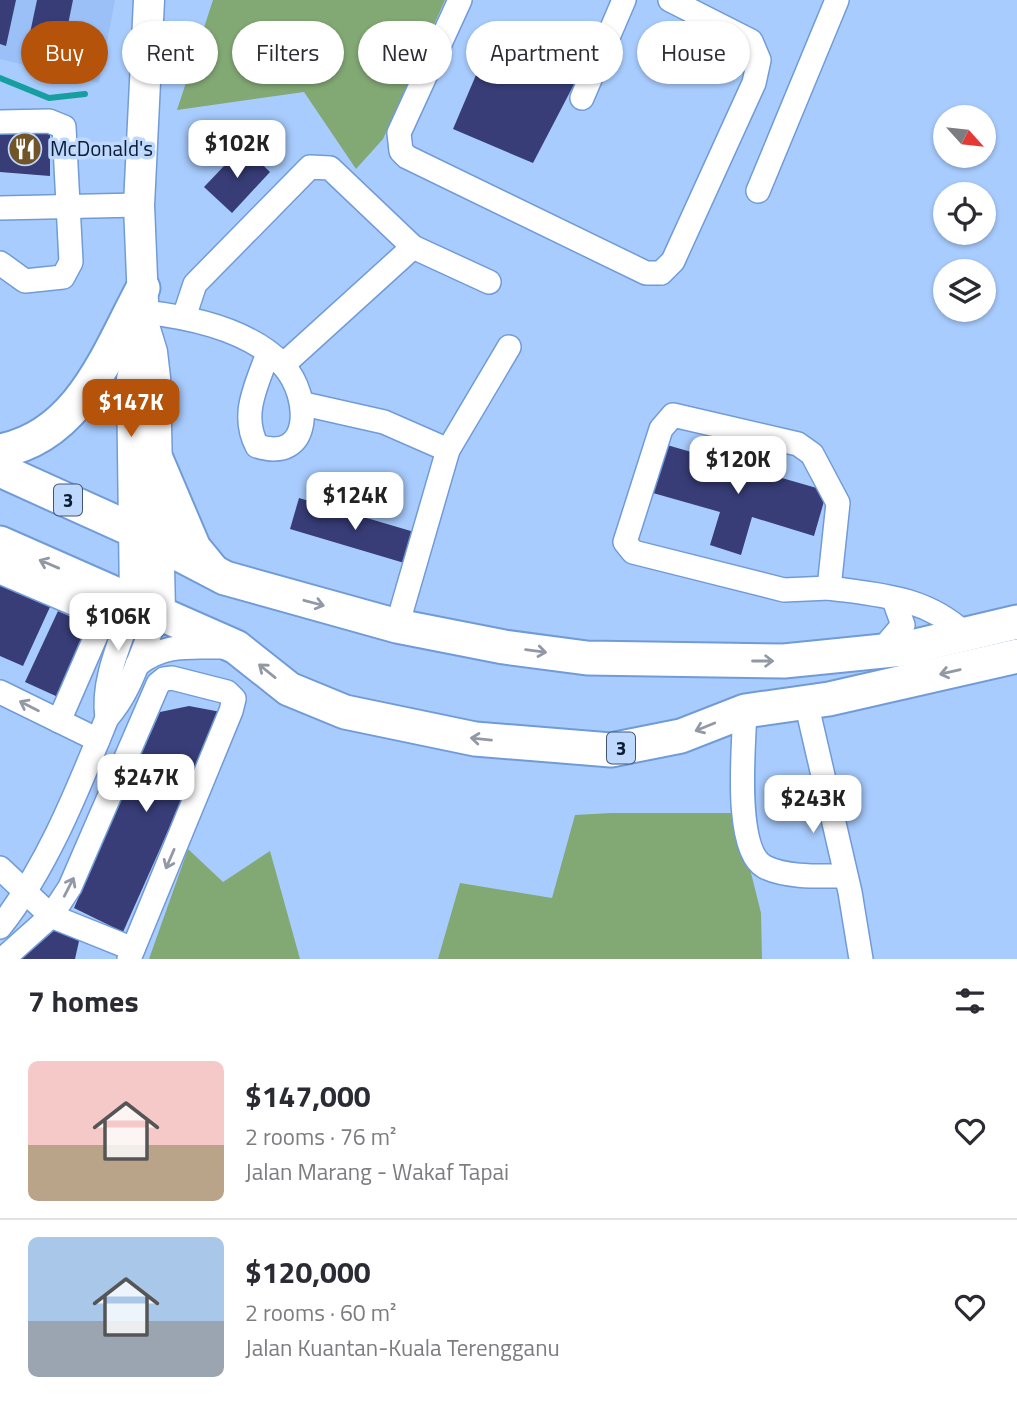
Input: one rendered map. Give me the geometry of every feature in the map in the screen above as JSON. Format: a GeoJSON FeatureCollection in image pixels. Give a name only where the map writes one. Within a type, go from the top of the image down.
{"type":"FeatureCollection","features":[{"type":"Feature","properties":{"kind":"highway"},"geometry":{"type":"LineString","coordinates":[[0,452],[20,448],[41,438],[70,414],[143,309]]}},
{"type":"Feature","properties":{"kind":"highway"},"geometry":{"type":"LineString","coordinates":[[157,461],[194,548],[208,567],[225,578]]}},
{"type":"Feature","properties":{"kind":"highway","name":"3"},"geometry":{"type":"LineString","coordinates":[[0,470],[148,538],[225,578],[397,626],[504,647],[587,657],[785,661],[880,652],[1017,622]]}},
{"type":"Feature","properties":{"kind":"highway","name":"3"},"geometry":{"type":"LineString","coordinates":[[0,543],[236,647],[289,689],[345,712],[475,739],[611,750],[681,736],[745,711],[806,702],[1017,656]]}},
{"type":"Feature","properties":{"kind":"main road"},"geometry":{"type":"LineString","coordinates":[[147,606],[148,538],[157,461],[155,378],[143,309],[139,205],[149,0]]}},
{"type":"Feature","properties":{"kind":"main road"},"geometry":{"type":"LineString","coordinates":[[143,309],[132,379],[148,538]]}},
{"type":"Feature","properties":{"kind":"street"},"geometry":{"type":"LineString","coordinates":[[460,0],[399,134],[401,151],[407,157],[646,273],[661,273],[673,261],[754,83],[759,60],[751,41],[670,0]]}},
{"type":"Feature","properties":{"kind":"street"},"geometry":{"type":"LineString","coordinates":[[582,98],[624,0]]}},
{"type":"Feature","properties":{"kind":"street"},"geometry":{"type":"LineString","coordinates":[[758,191],[837,0]]}},
{"type":"Feature","properties":{"kind":"street"},"geometry":{"type":"LineString","coordinates":[[0,121],[49,121],[64,127],[71,262],[63,277],[25,281],[0,263]]}},
{"type":"Feature","properties":{"kind":"street"},"geometry":{"type":"LineString","coordinates":[[184,317],[195,284],[310,167],[330,168],[413,247],[489,282]]}},
{"type":"Feature","properties":{"kind":"street"},"geometry":{"type":"LineString","coordinates":[[0,208],[139,205]]}},
{"type":"Feature","properties":{"kind":"street"},"geometry":{"type":"LineString","coordinates":[[143,309],[184,317],[243,339],[276,359],[299,390],[304,404],[301,425],[290,445],[274,451],[257,446],[250,432],[247,414],[276,359],[413,247]]}},
{"type":"Feature","properties":{"kind":"street"},"geometry":{"type":"LineString","coordinates":[[397,626],[447,450],[509,347]]}},
{"type":"Feature","properties":{"kind":"street"},"geometry":{"type":"LineString","coordinates":[[304,404],[384,422],[447,450]]}},
{"type":"Feature","properties":{"kind":"street"},"geometry":{"type":"LineString","coordinates":[[829,587],[838,503],[811,454],[798,444],[673,415],[661,429],[625,542],[633,552],[784,590],[829,587],[894,600],[908,599],[946,617],[965,634]]}},
{"type":"Feature","properties":{"kind":"street"},"geometry":{"type":"LineString","coordinates":[[0,572],[89,610],[99,629],[59,721]]}},
{"type":"Feature","properties":{"kind":"street"},"geometry":{"type":"LineString","coordinates":[[880,652],[903,625],[894,600]]}},
{"type":"Feature","properties":{"kind":"street"},"geometry":{"type":"LineString","coordinates":[[0,927],[25,894],[61,822],[107,718],[119,705],[137,665],[147,606]]}},
{"type":"Feature","properties":{"kind":"street"},"geometry":{"type":"LineString","coordinates":[[107,718],[104,698],[106,688],[147,606]]}},
{"type":"Feature","properties":{"kind":"street"},"geometry":{"type":"LineString","coordinates":[[137,665],[149,655],[172,647],[236,647]]}},
{"type":"Feature","properties":{"kind":"street"},"geometry":{"type":"LineString","coordinates":[[0,868],[25,894],[51,915],[131,954],[234,699],[227,692],[172,678],[164,679],[158,684],[69,887],[51,915],[3,959]]}},
{"type":"Feature","properties":{"kind":"street"},"geometry":{"type":"LineString","coordinates":[[0,692],[98,740]]}},
{"type":"Feature","properties":{"kind":"street"},"geometry":{"type":"LineString","coordinates":[[806,702],[861,959]]}},
{"type":"Feature","properties":{"kind":"street"},"geometry":{"type":"LineString","coordinates":[[745,711],[744,827],[760,863],[775,870],[845,876]]}},
{"type":"Feature","properties":{"kind":"shaded area"},"geometry":{"type":"Polygon","coordinates":[[[0,0],[115,0],[108,36],[108,21],[21,21],[21,64],[0,59],[0,0]]]}},
{"type":"Feature","properties":{"kind":"green space"},"geometry":{"type":"Polygon","coordinates":[[[213,0],[445,0],[436,21],[358,21],[358,84],[408,84],[383,139],[356,169],[304,92],[177,110],[186,84],[218,84],[218,21],[206,21],[213,0]]]}},
{"type":"Feature","properties":{"kind":"green space"},"geometry":{"type":"Polygon","coordinates":[[[736,813],[761,913],[762,959],[438,959],[460,883],[552,898],[575,815],[736,813]]]}},
{"type":"Feature","properties":{"kind":"green space"},"geometry":{"type":"Polygon","coordinates":[[[188,849],[223,882],[270,851],[300,959],[149,959],[188,849]]]}},
{"type":"Feature","properties":{"kind":"building"},"geometry":{"type":"Polygon","coordinates":[[[0,0],[16,0],[6,46],[0,44],[0,0]]]}},
{"type":"Feature","properties":{"kind":"building"},"geometry":{"type":"Polygon","coordinates":[[[37,0],[73,0],[69,21],[33,21],[37,0]]]}},
{"type":"Feature","properties":{"kind":"building"},"geometry":{"type":"Polygon","coordinates":[[[472,84],[574,84],[533,163],[453,129],[472,84]]]}},
{"type":"Feature","properties":{"kind":"building","name":"McDonald's"},"geometry":{"type":"Polygon","coordinates":[[[0,125],[50,126],[50,176],[0,172],[0,125]]]}},
{"type":"Feature","properties":{"kind":"building"},"geometry":{"type":"Polygon","coordinates":[[[243,146],[270,172],[232,213],[204,187],[243,146]]]}},
{"type":"Feature","properties":{"kind":"building"},"geometry":{"type":"Polygon","coordinates":[[[667,445],[827,491],[814,536],[752,517],[741,555],[710,545],[720,512],[653,493],[667,445]]]}},
{"type":"Feature","properties":{"kind":"building"},"geometry":{"type":"Polygon","coordinates":[[[299,498],[421,534],[411,565],[290,529],[299,498]]]}},
{"type":"Feature","properties":{"kind":"building"},"geometry":{"type":"Polygon","coordinates":[[[0,585],[50,607],[23,666],[0,656],[0,585]]]}},
{"type":"Feature","properties":{"kind":"building"},"geometry":{"type":"Polygon","coordinates":[[[58,611],[91,626],[58,697],[25,682],[58,611]]]}},
{"type":"Feature","properties":{"kind":"building"},"geometry":{"type":"Polygon","coordinates":[[[189,706],[221,712],[123,932],[74,908],[160,712],[189,706]]]}},
{"type":"Feature","properties":{"kind":"building"},"geometry":{"type":"Polygon","coordinates":[[[63,923],[79,941],[75,959],[21,959],[63,923]]]}},
{"type":"Feature","properties":{"kind":"waterway"},"geometry":{"type":"LineString","coordinates":[[0,78],[49,98],[85,94]]}},
{"type":"Feature","properties":{"kind":"place","name":"McDonald's"},"geometry":{"type":"Point","coordinates":[25,149]}}]}
